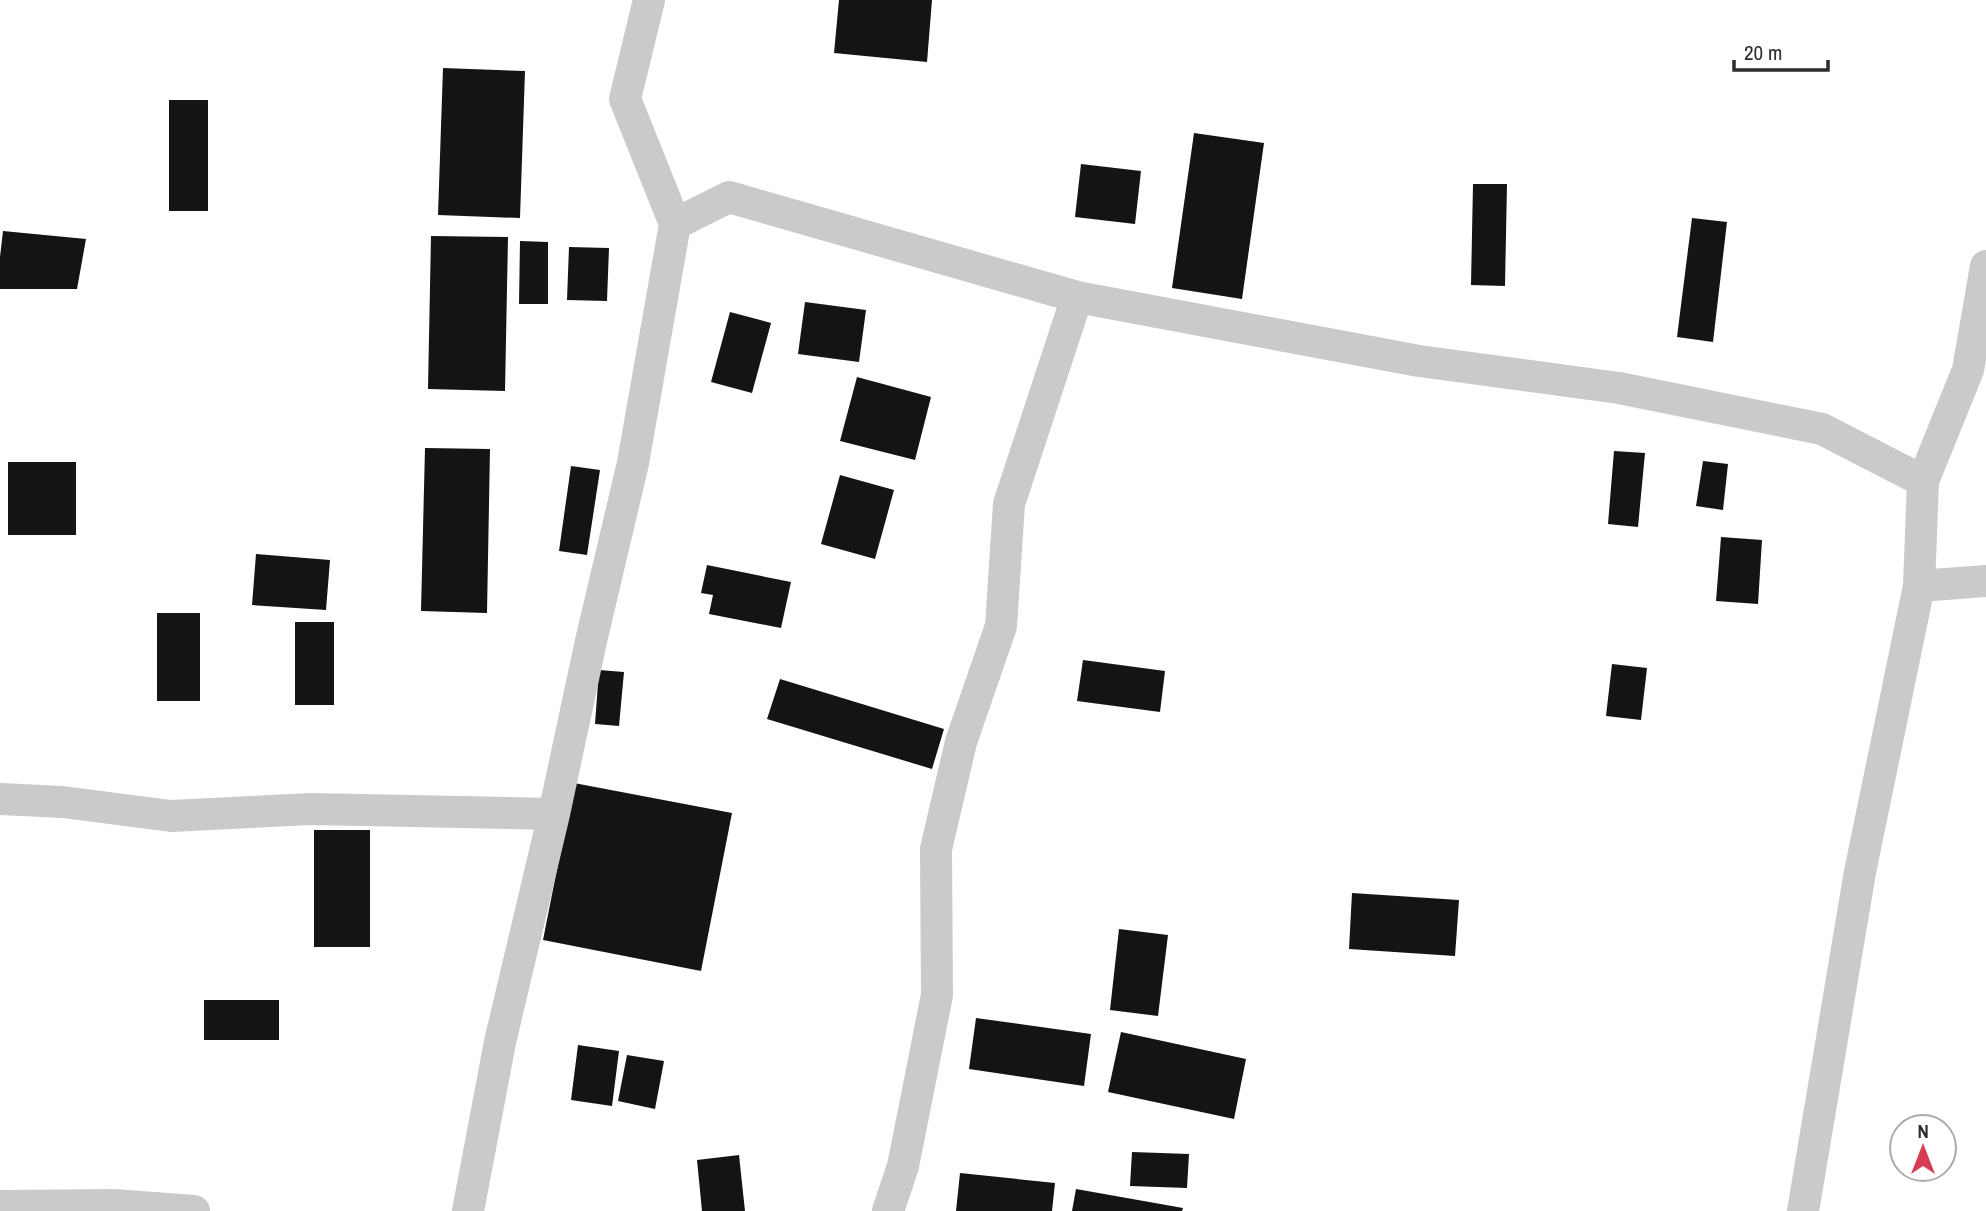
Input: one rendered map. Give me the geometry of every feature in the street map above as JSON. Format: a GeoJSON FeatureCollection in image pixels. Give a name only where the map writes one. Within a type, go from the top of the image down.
{"type":"FeatureCollection","features":[{"type":"Feature","properties":{"kind":"street"},"geometry":{"type":"LineString","coordinates":[[468,1211],[500,1042],[633,463],[675,223],[625,99],[649,0]]}},
{"type":"Feature","properties":{"kind":"street"},"geometry":{"type":"LineString","coordinates":[[675,223],[729,197],[1077,297],[1419,360],[1619,388],[1822,429],[1923,481]]}},
{"type":"Feature","properties":{"kind":"street"},"geometry":{"type":"LineString","coordinates":[[1803,1211],[1860,872],[1919,586],[1923,481],[1968,370],[1986,266]]}},
{"type":"Feature","properties":{"kind":"street"},"geometry":{"type":"LineString","coordinates":[[888,1211],[903,1166],[937,995],[936,849],[961,742],[1001,626],[1009,504],[1077,297]]}},
{"type":"Feature","properties":{"kind":"street"},"geometry":{"type":"LineString","coordinates":[[1919,586],[1986,581]]}},
{"type":"Feature","properties":{"kind":"street"},"geometry":{"type":"LineString","coordinates":[[0,799],[63,802],[171,816],[311,809],[554,814]]}},
{"type":"Feature","properties":{"kind":"street"},"geometry":{"type":"LineString","coordinates":[[0,1206],[114,1205],[194,1211]]}},
{"type":"Feature","properties":{"kind":"building"},"geometry":{"type":"Polygon","coordinates":[[[839,0],[932,0],[927,62],[834,53],[839,0]]]}},
{"type":"Feature","properties":{"kind":"building"},"geometry":{"type":"Polygon","coordinates":[[[443,68],[525,71],[520,218],[438,215],[443,68]]]}},
{"type":"Feature","properties":{"kind":"building"},"geometry":{"type":"Polygon","coordinates":[[[169,100],[208,100],[208,211],[169,211],[169,100]]]}},
{"type":"Feature","properties":{"kind":"building"},"geometry":{"type":"Polygon","coordinates":[[[1194,133],[1264,143],[1242,299],[1172,288],[1194,133]]]}},
{"type":"Feature","properties":{"kind":"building"},"geometry":{"type":"Polygon","coordinates":[[[1081,164],[1141,171],[1135,224],[1075,217],[1081,164]]]}},
{"type":"Feature","properties":{"kind":"building"},"geometry":{"type":"Polygon","coordinates":[[[1473,184],[1507,184],[1505,286],[1471,285],[1473,184]]]}},
{"type":"Feature","properties":{"kind":"building"},"geometry":{"type":"Polygon","coordinates":[[[1692,218],[1727,222],[1713,342],[1677,337],[1692,218]]]}},
{"type":"Feature","properties":{"kind":"building"},"geometry":{"type":"Polygon","coordinates":[[[3,231],[86,239],[77,289],[0,289],[3,231]]]}},
{"type":"Feature","properties":{"kind":"building"},"geometry":{"type":"Polygon","coordinates":[[[431,236],[508,237],[505,391],[428,389],[431,236]]]}},
{"type":"Feature","properties":{"kind":"building"},"geometry":{"type":"Polygon","coordinates":[[[520,241],[548,242],[548,304],[519,304],[520,241]]]}},
{"type":"Feature","properties":{"kind":"building"},"geometry":{"type":"Polygon","coordinates":[[[569,247],[609,248],[607,301],[567,300],[569,247]]]}},
{"type":"Feature","properties":{"kind":"building"},"geometry":{"type":"Polygon","coordinates":[[[805,302],[866,310],[859,362],[798,354],[805,302]]]}},
{"type":"Feature","properties":{"kind":"building"},"geometry":{"type":"Polygon","coordinates":[[[730,312],[771,323],[752,393],[711,382],[730,312]]]}},
{"type":"Feature","properties":{"kind":"building"},"geometry":{"type":"Polygon","coordinates":[[[857,377],[931,397],[915,460],[840,441],[857,377]]]}},
{"type":"Feature","properties":{"kind":"building"},"geometry":{"type":"Polygon","coordinates":[[[425,448],[490,449],[487,613],[421,611],[425,448]]]}},
{"type":"Feature","properties":{"kind":"building"},"geometry":{"type":"Polygon","coordinates":[[[1614,451],[1645,453],[1638,527],[1608,524],[1614,451]]]}},
{"type":"Feature","properties":{"kind":"building"},"geometry":{"type":"Polygon","coordinates":[[[1703,461],[1728,464],[1723,510],[1696,506],[1703,461]]]}},
{"type":"Feature","properties":{"kind":"building"},"geometry":{"type":"Polygon","coordinates":[[[8,462],[76,462],[76,535],[8,535],[8,462]]]}},
{"type":"Feature","properties":{"kind":"building"},"geometry":{"type":"Polygon","coordinates":[[[571,466],[600,470],[587,555],[559,551],[571,466]]]}},
{"type":"Feature","properties":{"kind":"building"},"geometry":{"type":"Polygon","coordinates":[[[840,475],[894,490],[875,559],[821,544],[840,475]]]}},
{"type":"Feature","properties":{"kind":"building"},"geometry":{"type":"Polygon","coordinates":[[[1721,537],[1762,540],[1758,604],[1716,601],[1721,537]]]}},
{"type":"Feature","properties":{"kind":"building"},"geometry":{"type":"Polygon","coordinates":[[[256,554],[330,560],[326,610],[252,605],[256,554]]]}},
{"type":"Feature","properties":{"kind":"building"},"geometry":{"type":"Polygon","coordinates":[[[707,565],[791,582],[781,628],[709,614],[713,595],[701,593],[707,565]]]}},
{"type":"Feature","properties":{"kind":"building"},"geometry":{"type":"Polygon","coordinates":[[[157,613],[200,613],[200,701],[157,701],[157,613]]]}},
{"type":"Feature","properties":{"kind":"building"},"geometry":{"type":"Polygon","coordinates":[[[295,622],[334,622],[334,705],[295,705],[295,622]]]}},
{"type":"Feature","properties":{"kind":"building"},"geometry":{"type":"Polygon","coordinates":[[[1083,660],[1165,671],[1160,712],[1077,701],[1083,660]]]}},
{"type":"Feature","properties":{"kind":"building"},"geometry":{"type":"Polygon","coordinates":[[[1612,664],[1647,668],[1641,720],[1606,716],[1612,664]]]}},
{"type":"Feature","properties":{"kind":"building"},"geometry":{"type":"Polygon","coordinates":[[[599,670],[624,672],[619,726],[595,724],[599,670]]]}},
{"type":"Feature","properties":{"kind":"building"},"geometry":{"type":"Polygon","coordinates":[[[780,679],[944,729],[932,769],[767,719],[780,679]]]}},
{"type":"Feature","properties":{"kind":"building"},"geometry":{"type":"Polygon","coordinates":[[[574,783],[732,813],[701,971],[543,940],[574,783]]]}},
{"type":"Feature","properties":{"kind":"building"},"geometry":{"type":"Polygon","coordinates":[[[314,830],[370,830],[370,947],[314,947],[314,830]]]}},
{"type":"Feature","properties":{"kind":"building"},"geometry":{"type":"Polygon","coordinates":[[[1352,893],[1459,900],[1455,956],[1349,949],[1352,893]]]}},
{"type":"Feature","properties":{"kind":"building"},"geometry":{"type":"Polygon","coordinates":[[[1119,929],[1168,935],[1158,1016],[1110,1010],[1119,929]]]}},
{"type":"Feature","properties":{"kind":"building"},"geometry":{"type":"Polygon","coordinates":[[[204,1000],[279,1000],[279,1040],[204,1040],[204,1000]]]}},
{"type":"Feature","properties":{"kind":"building"},"geometry":{"type":"Polygon","coordinates":[[[976,1018],[1091,1034],[1084,1086],[969,1069],[976,1018]]]}},
{"type":"Feature","properties":{"kind":"building"},"geometry":{"type":"Polygon","coordinates":[[[1121,1032],[1246,1059],[1234,1119],[1108,1092],[1121,1032]]]}},
{"type":"Feature","properties":{"kind":"building"},"geometry":{"type":"Polygon","coordinates":[[[578,1045],[619,1051],[612,1106],[571,1100],[578,1045]]]}},
{"type":"Feature","properties":{"kind":"building"},"geometry":{"type":"Polygon","coordinates":[[[627,1055],[664,1061],[655,1109],[618,1101],[627,1055]]]}},
{"type":"Feature","properties":{"kind":"building"},"geometry":{"type":"Polygon","coordinates":[[[1132,1152],[1189,1154],[1187,1188],[1130,1186],[1132,1152]]]}},
{"type":"Feature","properties":{"kind":"building"},"geometry":{"type":"Polygon","coordinates":[[[739,1155],[745,1211],[702,1211],[697,1160],[739,1155]]]}},
{"type":"Feature","properties":{"kind":"building"},"geometry":{"type":"Polygon","coordinates":[[[960,1173],[1055,1183],[1052,1211],[956,1211],[960,1173]]]}},
{"type":"Feature","properties":{"kind":"building"},"geometry":{"type":"Polygon","coordinates":[[[1076,1189],[1183,1208],[1182,1211],[1072,1211],[1076,1189]]]}}]}
